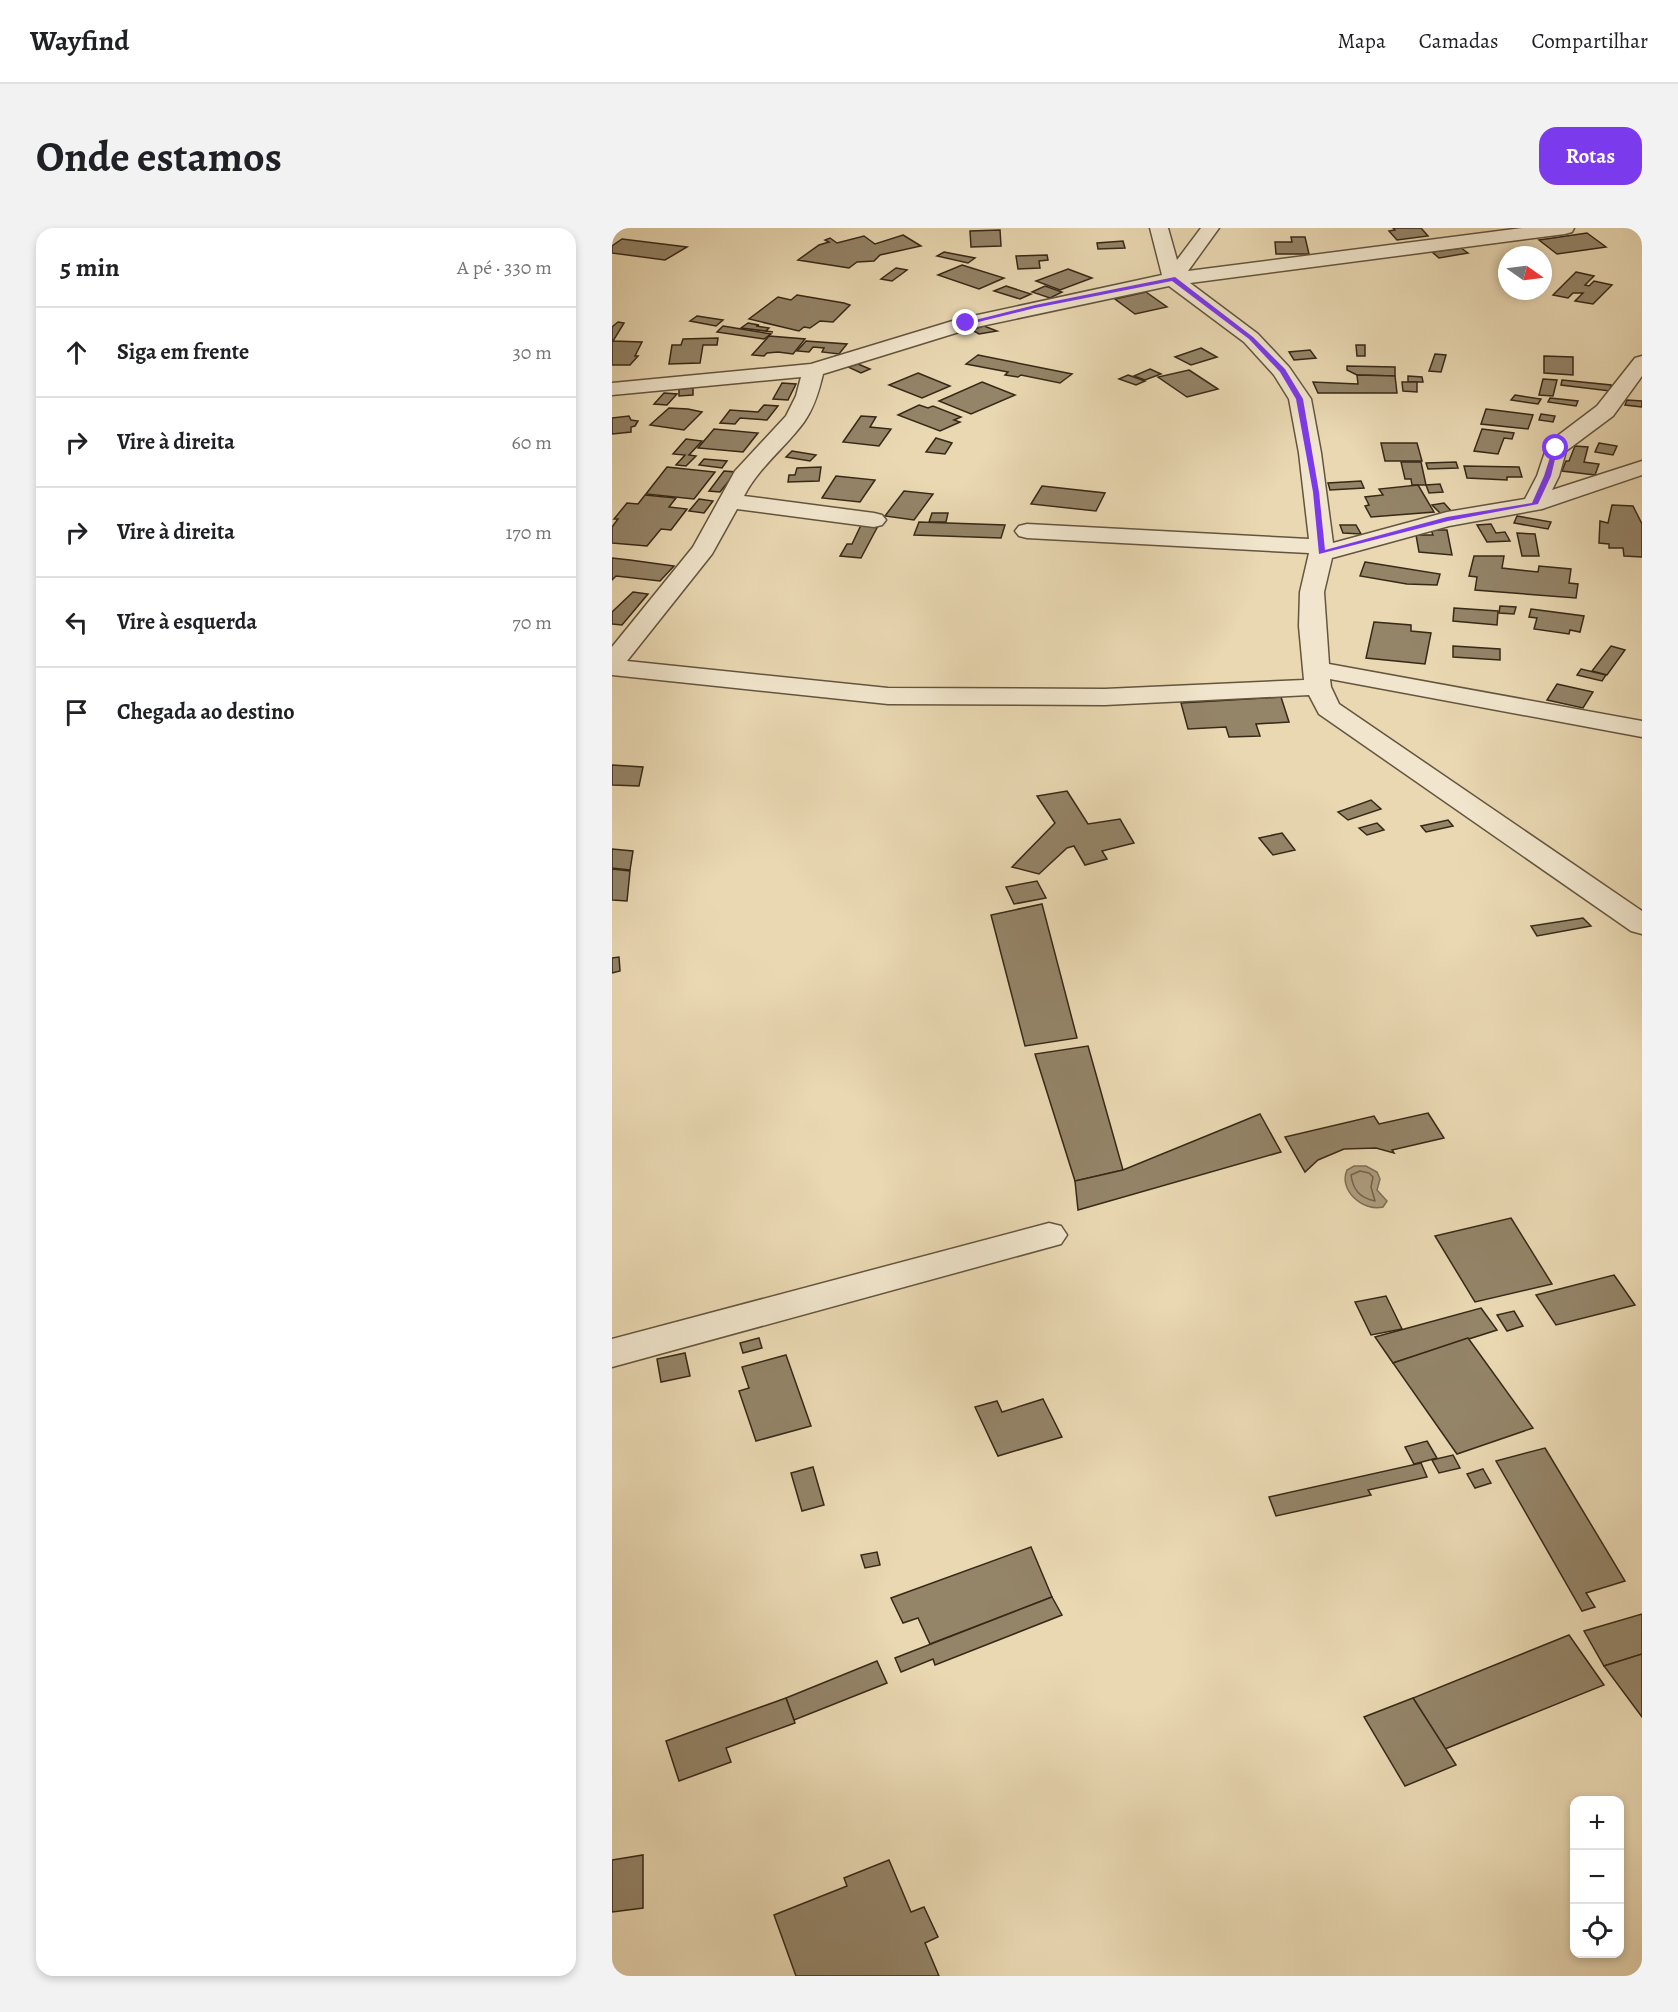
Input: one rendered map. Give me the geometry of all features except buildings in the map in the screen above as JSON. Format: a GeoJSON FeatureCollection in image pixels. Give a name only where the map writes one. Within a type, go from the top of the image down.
{"type":"FeatureCollection","features":[{"type":"Feature","properties":{"kind":"street"},"geometry":{"type":"LineString","coordinates":[[1159,228],[1173,275],[1251,338],[1282,371],[1300,399],[1312,463],[1322,550],[1312,592],[1317,678],[1328,708],[1642,925]]}},
{"type":"Feature","properties":{"kind":"street"},"geometry":{"type":"LineString","coordinates":[[1173,275],[1182,267],[1210,228]]}},
{"type":"Feature","properties":{"kind":"street"},"geometry":{"type":"LineString","coordinates":[[612,389],[813,370],[966,323],[1173,275],[1565,228]]}},
{"type":"Feature","properties":{"kind":"street"},"geometry":{"type":"LineString","coordinates":[[1534,504],[1548,476],[1556,448],[1605,411],[1642,362]]}},
{"type":"Feature","properties":{"kind":"street"},"geometry":{"type":"LineString","coordinates":[[612,661],[625,649],[704,549],[743,476],[795,419],[807,396],[813,370]]}},
{"type":"Feature","properties":{"kind":"street"},"geometry":{"type":"LineString","coordinates":[[1026,531],[1322,550],[1447,519],[1534,504],[1642,468]]}},
{"type":"Feature","properties":{"kind":"street"},"geometry":{"type":"LineString","coordinates":[[730,501],[874,520]]}},
{"type":"Feature","properties":{"kind":"street"},"geometry":{"type":"LineString","coordinates":[[612,667],[888,696],[1106,697],[1317,678],[1642,729]]}},
{"type":"Feature","properties":{"kind":"street"},"geometry":{"type":"LineString","coordinates":[[612,1353],[1049,1235]]}},
{"type":"Feature","properties":{"kind":"water"},"geometry":{"type":"Polygon","coordinates":[[[1354,1166],[1366,1166],[1377,1172],[1380,1179],[1377,1190],[1387,1201],[1383,1207],[1376,1208],[1361,1203],[1349,1192],[1345,1178],[1347,1170],[1354,1166]]]}},
{"type":"Feature","properties":{"kind":"route"},"geometry":{"type":"LineString","coordinates":[[966,323],[1173,279],[1251,338],[1282,371],[1300,399],[1316,492],[1322,553],[1447,519],[1534,504],[1548,476],[1556,448]]}}]}
